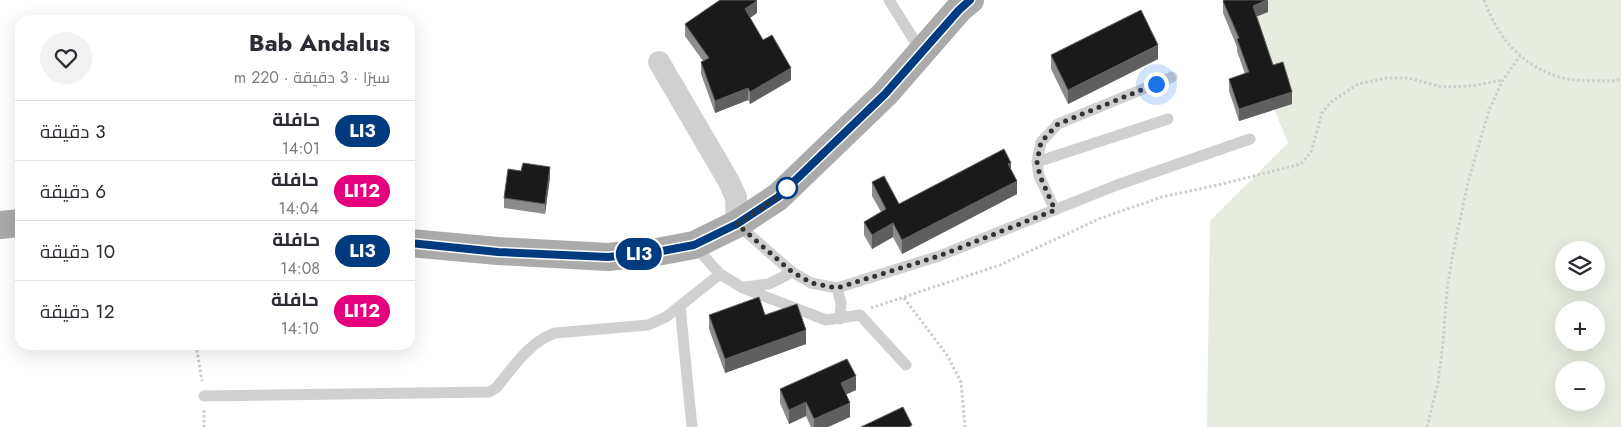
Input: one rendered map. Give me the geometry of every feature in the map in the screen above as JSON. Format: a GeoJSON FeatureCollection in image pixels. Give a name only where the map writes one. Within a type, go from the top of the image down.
{"type":"FeatureCollection","features":[{"type":"Feature","properties":{"kind":"main road"},"geometry":{"type":"LineString","coordinates":[[415,244],[498,252],[608,257],[657,252],[694,245],[737,224],[778,197],[885,94],[970,0]]}},
{"type":"Feature","properties":{"kind":"main road"},"geometry":{"type":"LineString","coordinates":[[0,225],[15,224]]}},
{"type":"Feature","properties":{"kind":"street"},"geometry":{"type":"LineString","coordinates":[[660,62],[728,180],[736,197],[737,224]]}},
{"type":"Feature","properties":{"kind":"lane"},"geometry":{"type":"LineString","coordinates":[[889,0],[922,52]]}},
{"type":"Feature","properties":{"kind":"lane"},"geometry":{"type":"LineString","coordinates":[[1055,210],[1040,176],[1037,162],[1041,142],[1058,124],[1172,77]]}},
{"type":"Feature","properties":{"kind":"lane"},"geometry":{"type":"LineString","coordinates":[[1037,162],[1168,119]]}},
{"type":"Feature","properties":{"kind":"lane"},"geometry":{"type":"LineString","coordinates":[[737,224],[792,272],[812,283],[837,288],[939,256],[1117,185],[1250,140]]}},
{"type":"Feature","properties":{"kind":"lane"},"geometry":{"type":"LineString","coordinates":[[694,245],[720,274],[743,288],[826,320],[860,315],[906,365]]}},
{"type":"Feature","properties":{"kind":"lane"},"geometry":{"type":"LineString","coordinates":[[743,288],[769,284],[792,272]]}},
{"type":"Feature","properties":{"kind":"lane"},"geometry":{"type":"LineString","coordinates":[[204,396],[489,392],[496,388],[534,344],[543,337],[555,333],[648,325],[666,317],[720,274]]}},
{"type":"Feature","properties":{"kind":"lane"},"geometry":{"type":"LineString","coordinates":[[837,288],[841,303],[840,319]]}},
{"type":"Feature","properties":{"kind":"lane"},"geometry":{"type":"LineString","coordinates":[[680,306],[692,427]]}},
{"type":"Feature","properties":{"kind":"path"},"geometry":{"type":"LineString","coordinates":[[1484,0],[1490,16],[1509,47],[1536,68],[1564,78],[1621,80]]}},
{"type":"Feature","properties":{"kind":"path"},"geometry":{"type":"LineString","coordinates":[[1426,427],[1438,383],[1447,290],[1466,191],[1488,110],[1503,80],[1520,56]]}},
{"type":"Feature","properties":{"kind":"path"},"geometry":{"type":"LineString","coordinates":[[860,315],[875,306],[889,301],[904,298],[1000,265],[1101,218],[1162,197],[1301,164],[1311,152],[1322,113],[1331,102],[1358,84],[1387,78],[1410,78],[1442,87],[1472,86],[1503,80]]}},
{"type":"Feature","properties":{"kind":"path"},"geometry":{"type":"LineString","coordinates":[[904,298],[947,355],[961,382],[964,427]]}},
{"type":"Feature","properties":{"kind":"shaded area"},"geometry":{"type":"Polygon","coordinates":[[[1237,0],[1621,0],[1621,427],[1207,427],[1210,221],[1288,143],[1241,29],[1237,0]]]}},
{"type":"Feature","properties":{"kind":"building"},"geometry":{"type":"Polygon","coordinates":[[[720,0],[756,0],[745,9],[763,40],[772,35],[791,68],[750,92],[748,88],[715,101],[701,62],[709,58],[685,24],[720,0]]]}},
{"type":"Feature","properties":{"kind":"building"},"geometry":{"type":"Polygon","coordinates":[[[1224,0],[1267,0],[1253,6],[1273,65],[1283,62],[1292,92],[1239,109],[1229,79],[1249,72],[1237,39],[1239,38],[1224,0]]]}},
{"type":"Feature","properties":{"kind":"building"},"geometry":{"type":"Polygon","coordinates":[[[1141,10],[1158,45],[1068,90],[1051,55],[1141,10]]]}},
{"type":"Feature","properties":{"kind":"building"},"geometry":{"type":"Polygon","coordinates":[[[1004,149],[1011,163],[1008,164],[1017,181],[902,240],[893,223],[872,235],[864,222],[886,209],[872,182],[884,176],[899,204],[1004,149]]]}},
{"type":"Feature","properties":{"kind":"building"},"geometry":{"type":"Polygon","coordinates":[[[523,163],[550,167],[545,204],[504,198],[508,169],[521,171],[523,163]]]}},
{"type":"Feature","properties":{"kind":"building"},"geometry":{"type":"Polygon","coordinates":[[[759,297],[765,315],[797,304],[806,330],[725,359],[709,315],[759,297]]]}},
{"type":"Feature","properties":{"kind":"building"},"geometry":{"type":"Polygon","coordinates":[[[847,359],[856,376],[841,383],[850,403],[814,419],[806,402],[789,410],[780,389],[847,359]]]}},
{"type":"Feature","properties":{"kind":"building"},"geometry":{"type":"Polygon","coordinates":[[[903,407],[912,425],[909,427],[861,427],[903,407]]]}},
{"type":"Feature","properties":{"kind":"bus line","name":"LI3"},"geometry":{"type":"LineString","coordinates":[[415,244],[498,252],[608,257],[657,252],[694,245],[737,224],[778,197],[885,94],[970,0]]}},
{"type":"Feature","properties":{"kind":"route"},"geometry":{"type":"LineString","coordinates":[[787,188],[791,184],[778,197],[737,224],[792,272],[812,283],[837,288],[939,256],[1055,210],[1040,176],[1037,162],[1041,142],[1058,124],[1156,84]]}}]}
